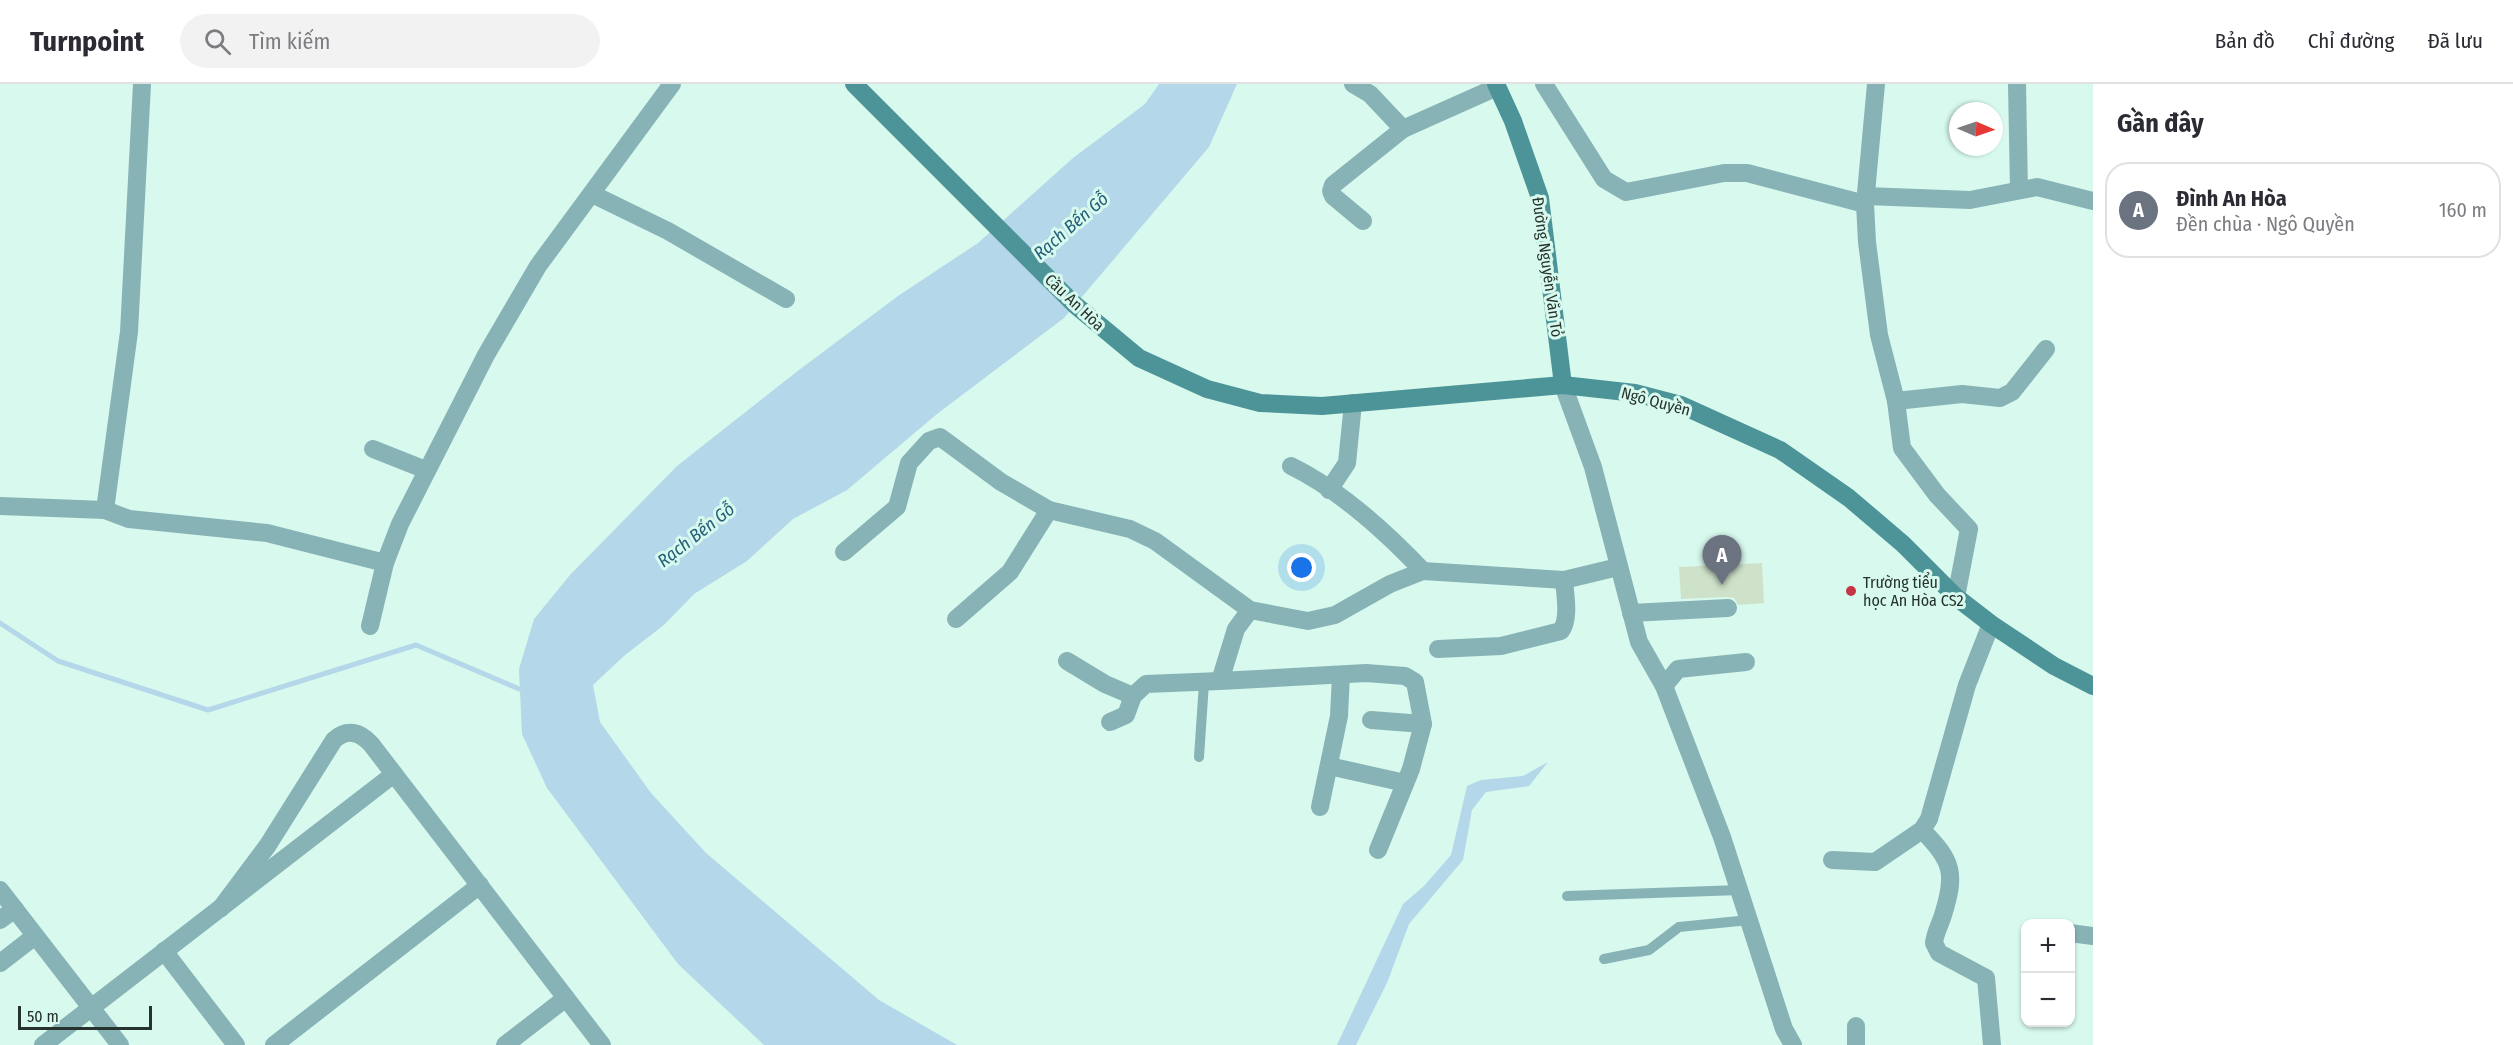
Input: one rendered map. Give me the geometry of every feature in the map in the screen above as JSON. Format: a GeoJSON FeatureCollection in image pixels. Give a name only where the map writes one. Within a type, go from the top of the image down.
{"type":"FeatureCollection","features":[{"type":"Feature","properties":{"kind":"street"},"geometry":{"type":"LineString","coordinates":[[105,510],[129,332],[142,84]]}},
{"type":"Feature","properties":{"kind":"street"},"geometry":{"type":"LineString","coordinates":[[370,626],[385,563],[400,524],[486,355],[538,266],[672,84]]}},
{"type":"Feature","properties":{"kind":"street","name":"Cầu An Hòa"},"geometry":{"type":"LineString","coordinates":[[854,84],[1074,304],[1139,358]]}},
{"type":"Feature","properties":{"kind":"street"},"geometry":{"type":"LineString","coordinates":[[1353,84],[1370,94],[1403,129]]}},
{"type":"Feature","properties":{"kind":"street"},"geometry":{"type":"LineString","coordinates":[[1544,84],[1604,179],[1626,192],[1724,173],[1747,173],[1865,200],[1971,200],[2046,187],[2093,201]]}},
{"type":"Feature","properties":{"kind":"street"},"geometry":{"type":"LineString","coordinates":[[1876,84],[1865,200],[1879,335],[1896,400],[1902,448],[1937,495],[1969,529],[1956,597]]}},
{"type":"Feature","properties":{"kind":"street"},"geometry":{"type":"LineString","coordinates":[[2017,84],[2019,190]]}},
{"type":"Feature","properties":{"kind":"street"},"geometry":{"type":"LineString","coordinates":[[1363,221],[1333,196],[1331,191],[1333,185],[1403,129],[1496,85]]}},
{"type":"Feature","properties":{"kind":"street","name":"Đường Nguyễn Văn Tỏ"},"geometry":{"type":"LineString","coordinates":[[1496,85],[1521,141],[1540,198],[1563,385]]}},
{"type":"Feature","properties":{"kind":"street"},"geometry":{"type":"LineString","coordinates":[[592,194],[668,231],[786,299]]}},
{"type":"Feature","properties":{"kind":"street"},"geometry":{"type":"LineString","coordinates":[[1896,400],[1962,394],[2000,398],[2012,392],[2046,349]]}},
{"type":"Feature","properties":{"kind":"street","name":"Ngô Quyền"},"geometry":{"type":"LineString","coordinates":[[1139,358],[1208,389],[1260,402],[1322,406],[1563,385],[1635,393],[1681,405],[1780,450],[1849,498],[1903,544],[1956,597],[1991,624],[2054,666],[2093,686]]}},
{"type":"Feature","properties":{"kind":"street"},"geometry":{"type":"LineString","coordinates":[[1563,385],[1593,467],[1639,642],[1664,686],[1722,837],[1784,1029],[1793,1045]]}},
{"type":"Feature","properties":{"kind":"street"},"geometry":{"type":"LineString","coordinates":[[1329,490],[1347,463],[1353,404]]}},
{"type":"Feature","properties":{"kind":"street"},"geometry":{"type":"LineString","coordinates":[[844,552],[897,507],[909,463],[934,438],[940,437],[1000,482],[1049,510],[1130,529],[1176,555],[1250,610],[1308,621],[1325,619],[1390,584],[1423,571],[1564,580],[1618,567]]}},
{"type":"Feature","properties":{"kind":"street"},"geometry":{"type":"LineString","coordinates":[[373,449],[426,470]]}},
{"type":"Feature","properties":{"kind":"street"},"geometry":{"type":"LineString","coordinates":[[1291,466],[1310,475],[1392,538],[1423,571]]}},
{"type":"Feature","properties":{"kind":"street"},"geometry":{"type":"LineString","coordinates":[[0,506],[105,510],[129,519],[267,533],[385,563]]}},
{"type":"Feature","properties":{"kind":"street"},"geometry":{"type":"LineString","coordinates":[[956,619],[1010,572],[1049,510]]}},
{"type":"Feature","properties":{"kind":"street"},"geometry":{"type":"LineString","coordinates":[[1438,649],[1501,646],[1561,631],[1565,625],[1564,580]]}},
{"type":"Feature","properties":{"kind":"street"},"geometry":{"type":"LineString","coordinates":[[1631,613],[1728,608]]}},
{"type":"Feature","properties":{"kind":"street"},"geometry":{"type":"LineString","coordinates":[[1212,682],[1236,629],[1250,610]]}},
{"type":"Feature","properties":{"kind":"street"},"geometry":{"type":"LineString","coordinates":[[1832,860],[1875,862],[1922,830],[1929,819],[1967,685],[1991,624]]}},
{"type":"Feature","properties":{"kind":"street"},"geometry":{"type":"LineString","coordinates":[[1067,661],[1105,684],[1133,696]]}},
{"type":"Feature","properties":{"kind":"street"},"geometry":{"type":"LineString","coordinates":[[1664,686],[1669,677],[1678,669],[1746,663]]}},
{"type":"Feature","properties":{"kind":"street"},"geometry":{"type":"LineString","coordinates":[[1110,722],[1126,716],[1133,696],[1146,684],[1366,673],[1405,676],[1415,682],[1423,724],[1405,783],[1378,850]]}},
{"type":"Feature","properties":{"kind":"street"},"geometry":{"type":"LineString","coordinates":[[1320,807],[1339,716],[1341,675]]}},
{"type":"Feature","properties":{"kind":"street"},"geometry":{"type":"LineString","coordinates":[[1371,720],[1423,724]]}},
{"type":"Feature","properties":{"kind":"street"},"geometry":{"type":"LineString","coordinates":[[221,908],[268,845],[338,736],[346,733],[360,734],[371,744],[602,1045]]}},
{"type":"Feature","properties":{"kind":"street"},"geometry":{"type":"LineString","coordinates":[[1329,766],[1405,783]]}},
{"type":"Feature","properties":{"kind":"street"},"geometry":{"type":"LineString","coordinates":[[43,1045],[394,774]]}},
{"type":"Feature","properties":{"kind":"street"},"geometry":{"type":"LineString","coordinates":[[1922,830],[1949,861],[1951,876],[1950,892],[1934,943],[1940,953],[1986,978],[1992,1045]]}},
{"type":"Feature","properties":{"kind":"street"},"geometry":{"type":"LineString","coordinates":[[274,1045],[480,885]]}},
{"type":"Feature","properties":{"kind":"street"},"geometry":{"type":"LineString","coordinates":[[0,890],[7,914],[35,936],[120,1045]]}},
{"type":"Feature","properties":{"kind":"street"},"geometry":{"type":"LineString","coordinates":[[2075,934],[2093,936]]}},
{"type":"Feature","properties":{"kind":"street"},"geometry":{"type":"LineString","coordinates":[[0,963],[35,936]]}},
{"type":"Feature","properties":{"kind":"street"},"geometry":{"type":"LineString","coordinates":[[164,951],[236,1045]]}},
{"type":"Feature","properties":{"kind":"street"},"geometry":{"type":"LineString","coordinates":[[505,1045],[566,998]]}},
{"type":"Feature","properties":{"kind":"street"},"geometry":{"type":"LineString","coordinates":[[1856,1026],[1856,1045]]}},
{"type":"Feature","properties":{"kind":"lane"},"geometry":{"type":"LineString","coordinates":[[1199,757],[1212,682]]}},
{"type":"Feature","properties":{"kind":"lane"},"geometry":{"type":"LineString","coordinates":[[1567,896],[1740,890]]}},
{"type":"Feature","properties":{"kind":"lane"},"geometry":{"type":"LineString","coordinates":[[1604,959],[1649,950],[1679,927],[1749,920]]}},
{"type":"Feature","properties":{"kind":"water","name":"Rạch Bến Gỗ"},"geometry":{"type":"Polygon","coordinates":[[[1159,84],[1237,84],[1209,147],[1064,318],[937,414],[847,490],[793,519],[747,561],[694,594],[664,625],[625,655],[593,685],[600,722],[651,793],[706,853],[879,1000],[957,1045],[764,1045],[678,964],[547,788],[522,734],[519,669],[534,619],[570,575],[677,466],[898,296],[978,243],[1073,158],[1145,104],[1159,84]]]}},
{"type":"Feature","properties":{"kind":"water"},"geometry":{"type":"Polygon","coordinates":[[[1548,762],[1529,786],[1486,792],[1472,810],[1463,860],[1409,924],[1387,983],[1356,1045],[1337,1045],[1403,904],[1424,886],[1451,855],[1467,786],[1481,780],[1523,776],[1548,762]]]}},
{"type":"Feature","properties":{"kind":"building"},"geometry":{"type":"Polygon","coordinates":[[[1762,563],[1764,603],[1738,605],[1734,598],[1727,597],[1681,599],[1679,567],[1762,563]]]}},
{"type":"Feature","properties":{"kind":"waterway"},"geometry":{"type":"LineString","coordinates":[[0,623],[58,661],[208,710],[416,645],[524,691]]}},
{"type":"Feature","properties":{"kind":"place","name":"Đình An Hòa"},"geometry":{"type":"Point","coordinates":[1722,585]}},
{"type":"Feature","properties":{"kind":"place","name":"Trường tiểu học An Hòa CS2"},"geometry":{"type":"Point","coordinates":[1851,591]}}]}
